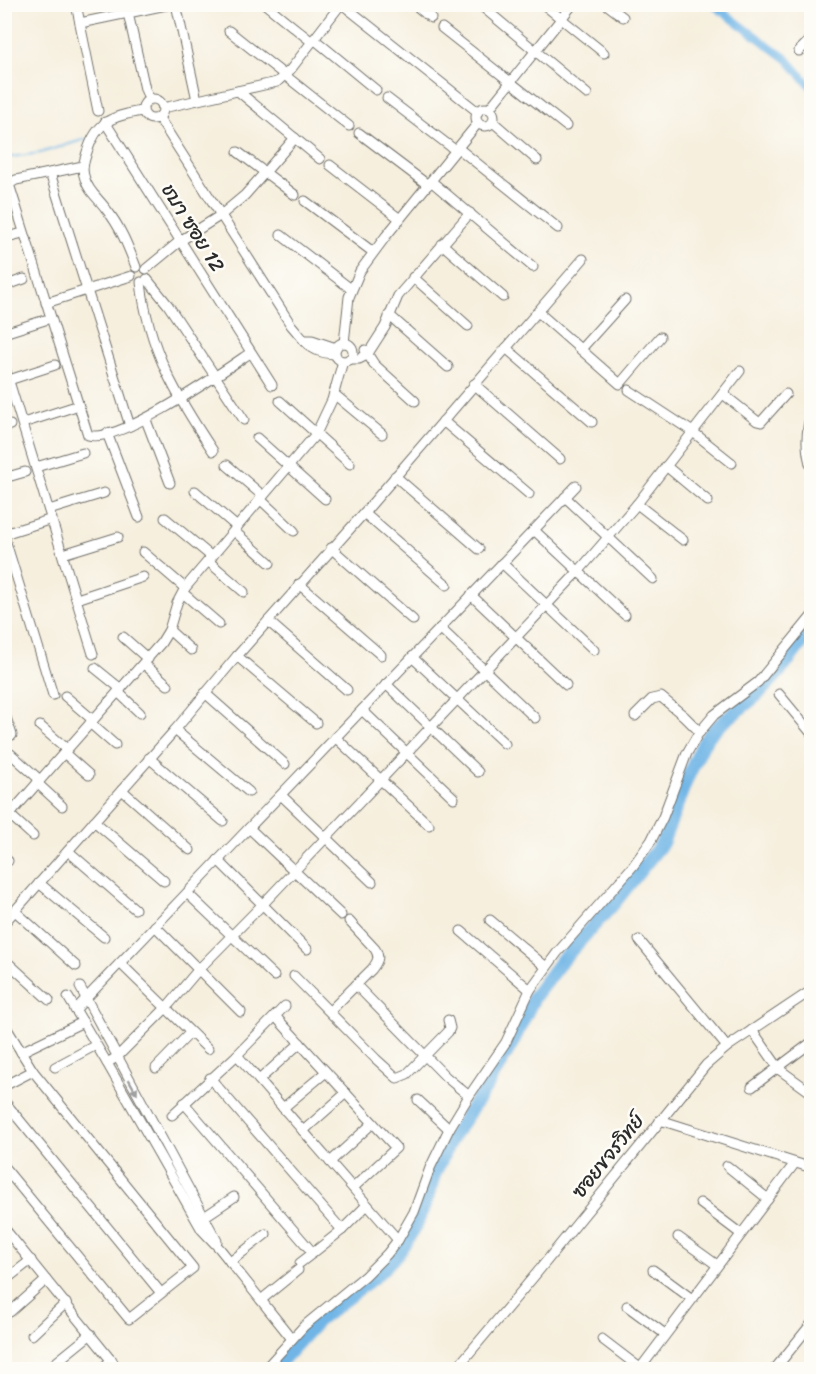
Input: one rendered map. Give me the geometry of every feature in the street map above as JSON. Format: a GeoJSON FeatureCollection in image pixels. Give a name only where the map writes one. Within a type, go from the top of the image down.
{"type":"FeatureCollection","features":[{"type":"Feature","properties":{"kind":"street"},"geometry":{"type":"LineString","coordinates":[[76,4],[98,111]]}},
{"type":"Feature","properties":{"kind":"street"},"geometry":{"type":"LineString","coordinates":[[80,23],[127,9],[171,4]]}},
{"type":"Feature","properties":{"kind":"street"},"geometry":{"type":"LineString","coordinates":[[176,4],[197,100]]}},
{"type":"Feature","properties":{"kind":"street"},"geometry":{"type":"LineString","coordinates":[[265,4],[376,90]]}},
{"type":"Feature","properties":{"kind":"street"},"geometry":{"type":"LineString","coordinates":[[414,4],[431,18]]}},
{"type":"Feature","properties":{"kind":"street"},"geometry":{"type":"LineString","coordinates":[[479,4],[587,94]]}},
{"type":"Feature","properties":{"kind":"street"},"geometry":{"type":"LineString","coordinates":[[543,4],[604,53]]}},
{"type":"Feature","properties":{"kind":"street"},"geometry":{"type":"LineString","coordinates":[[489,109],[573,4]]}},
{"type":"Feature","properties":{"kind":"street"},"geometry":{"type":"LineString","coordinates":[[606,4],[623,17]]}},
{"type":"Feature","properties":{"kind":"street"},"geometry":{"type":"LineString","coordinates":[[163,108],[271,84],[285,76],[338,5],[478,112]]}},
{"type":"Feature","properties":{"kind":"street"},"geometry":{"type":"LineString","coordinates":[[127,9],[149,99]]}},
{"type":"Feature","properties":{"kind":"street"},"geometry":{"type":"LineString","coordinates":[[442,28],[566,126]]}},
{"type":"Feature","properties":{"kind":"street"},"geometry":{"type":"LineString","coordinates":[[229,31],[349,126]]}},
{"type":"Feature","properties":{"kind":"street"},"geometry":{"type":"LineString","coordinates":[[799,51],[812,38]]}},
{"type":"Feature","properties":{"kind":"street"},"geometry":{"type":"LineString","coordinates":[[238,91],[320,159]]}},
{"type":"Feature","properties":{"kind":"street"},"geometry":{"type":"LineString","coordinates":[[387,98],[558,228]]}},
{"type":"Feature","properties":{"kind":"street"},"geometry":{"type":"LineString","coordinates":[[142,111],[145,102],[149,99],[159,100],[163,108],[159,118]]}},
{"type":"Feature","properties":{"kind":"street"},"geometry":{"type":"LineString","coordinates":[[478,123],[476,117],[478,112],[483,108],[489,109],[493,113],[493,122],[537,160]]}},
{"type":"Feature","properties":{"kind":"street"},"geometry":{"type":"LineString","coordinates":[[142,111],[149,119],[159,118]]}},
{"type":"Feature","properties":{"kind":"street"},"geometry":{"type":"LineString","coordinates":[[142,111],[105,122],[95,133],[82,166],[85,181],[123,236],[140,274],[148,321],[160,361],[179,399],[213,451]]}},
{"type":"Feature","properties":{"kind":"street"},"geometry":{"type":"LineString","coordinates":[[159,118],[291,325],[304,340],[315,350],[343,353],[368,351]]}},
{"type":"Feature","properties":{"kind":"street","name":"ชบา ซอย 12"},"geometry":{"type":"LineString","coordinates":[[105,122],[272,385]]}},
{"type":"Feature","properties":{"kind":"street"},"geometry":{"type":"LineString","coordinates":[[478,123],[486,126],[493,122]]}},
{"type":"Feature","properties":{"kind":"street"},"geometry":{"type":"LineString","coordinates":[[9,815],[146,661],[169,630],[177,603],[184,590],[316,434],[334,394],[343,353],[351,289],[360,271],[478,123]]}},
{"type":"Feature","properties":{"kind":"street"},"geometry":{"type":"LineString","coordinates":[[359,133],[470,213],[533,267]]}},
{"type":"Feature","properties":{"kind":"street"},"geometry":{"type":"LineString","coordinates":[[46,303],[140,274],[180,240],[221,215],[246,195],[295,138]]}},
{"type":"Feature","properties":{"kind":"street"},"geometry":{"type":"LineString","coordinates":[[238,153],[295,195]]}},
{"type":"Feature","properties":{"kind":"street"},"geometry":{"type":"LineString","coordinates":[[330,165],[400,219]]}},
{"type":"Feature","properties":{"kind":"street"},"geometry":{"type":"LineString","coordinates":[[82,166],[16,180],[9,184],[87,433],[92,437],[146,420],[250,353]]}},
{"type":"Feature","properties":{"kind":"street"},"geometry":{"type":"LineString","coordinates":[[50,172],[130,426]]}},
{"type":"Feature","properties":{"kind":"street"},"geometry":{"type":"LineString","coordinates":[[305,201],[373,252]]}},
{"type":"Feature","properties":{"kind":"street"},"geometry":{"type":"LineString","coordinates":[[368,351],[385,327],[395,300],[470,213]]}},
{"type":"Feature","properties":{"kind":"street"},"geometry":{"type":"LineString","coordinates":[[4,238],[19,234]]}},
{"type":"Feature","properties":{"kind":"street"},"geometry":{"type":"LineString","coordinates":[[281,235],[351,289]]}},
{"type":"Feature","properties":{"kind":"street"},"geometry":{"type":"LineString","coordinates":[[442,244],[503,297]]}},
{"type":"Feature","properties":{"kind":"street"},"geometry":{"type":"LineString","coordinates":[[4,923],[175,730],[330,548],[364,513],[583,259]]}},
{"type":"Feature","properties":{"kind":"street"},"geometry":{"type":"LineString","coordinates":[[140,274],[168,305],[244,420]]}},
{"type":"Feature","properties":{"kind":"street"},"geometry":{"type":"LineString","coordinates":[[413,278],[468,326]]}},
{"type":"Feature","properties":{"kind":"street"},"geometry":{"type":"LineString","coordinates":[[4,286],[24,279]]}},
{"type":"Feature","properties":{"kind":"street"},"geometry":{"type":"LineString","coordinates":[[581,349],[624,300]]}},
{"type":"Feature","properties":{"kind":"street"},"geometry":{"type":"LineString","coordinates":[[538,312],[620,384],[660,337]]}},
{"type":"Feature","properties":{"kind":"street"},"geometry":{"type":"LineString","coordinates":[[389,315],[448,367]]}},
{"type":"Feature","properties":{"kind":"street"},"geometry":{"type":"LineString","coordinates":[[4,333],[45,320]]}},
{"type":"Feature","properties":{"kind":"street"},"geometry":{"type":"LineString","coordinates":[[506,348],[592,422]]}},
{"type":"Feature","properties":{"kind":"street"},"geometry":{"type":"LineString","coordinates":[[368,351],[415,401]]}},
{"type":"Feature","properties":{"kind":"street"},"geometry":{"type":"LineString","coordinates":[[4,365],[93,654]]}},
{"type":"Feature","properties":{"kind":"street"},"geometry":{"type":"LineString","coordinates":[[9,380],[55,365]]}},
{"type":"Feature","properties":{"kind":"street"},"geometry":{"type":"LineString","coordinates":[[107,1062],[117,1057],[166,1008],[199,969],[382,780],[578,572],[637,504],[740,371]]}},
{"type":"Feature","properties":{"kind":"street"},"geometry":{"type":"LineString","coordinates":[[474,384],[561,459]]}},
{"type":"Feature","properties":{"kind":"street"},"geometry":{"type":"LineString","coordinates":[[629,390],[693,432],[732,463]]}},
{"type":"Feature","properties":{"kind":"street"},"geometry":{"type":"LineString","coordinates":[[334,394],[382,434]]}},
{"type":"Feature","properties":{"kind":"street"},"geometry":{"type":"LineString","coordinates":[[723,394],[761,422],[786,394]]}},
{"type":"Feature","properties":{"kind":"street"},"geometry":{"type":"LineString","coordinates":[[280,401],[350,464]]}},
{"type":"Feature","properties":{"kind":"street"},"geometry":{"type":"LineString","coordinates":[[23,423],[72,407]]}},
{"type":"Feature","properties":{"kind":"street"},"geometry":{"type":"LineString","coordinates":[[811,412],[806,440],[812,470]]}},
{"type":"Feature","properties":{"kind":"street"},"geometry":{"type":"LineString","coordinates":[[146,420],[170,483]]}},
{"type":"Feature","properties":{"kind":"street"},"geometry":{"type":"LineString","coordinates":[[443,421],[529,494]]}},
{"type":"Feature","properties":{"kind":"street"},"geometry":{"type":"LineString","coordinates":[[107,433],[139,517]]}},
{"type":"Feature","properties":{"kind":"street"},"geometry":{"type":"LineString","coordinates":[[257,438],[325,499]]}},
{"type":"Feature","properties":{"kind":"street"},"geometry":{"type":"LineString","coordinates":[[36,467],[83,453]]}},
{"type":"Feature","properties":{"kind":"street"},"geometry":{"type":"LineString","coordinates":[[227,465],[294,531]]}},
{"type":"Feature","properties":{"kind":"street"},"geometry":{"type":"LineString","coordinates":[[666,466],[708,501]]}},
{"type":"Feature","properties":{"kind":"street"},"geometry":{"type":"LineString","coordinates":[[4,478],[25,472]]}},
{"type":"Feature","properties":{"kind":"street"},"geometry":{"type":"LineString","coordinates":[[395,476],[479,549]]}},
{"type":"Feature","properties":{"kind":"street"},"geometry":{"type":"LineString","coordinates":[[75,1010],[576,486]]}},
{"type":"Feature","properties":{"kind":"street"},"geometry":{"type":"LineString","coordinates":[[195,491],[270,563]]}},
{"type":"Feature","properties":{"kind":"street"},"geometry":{"type":"LineString","coordinates":[[52,695],[4,535],[104,493]]}},
{"type":"Feature","properties":{"kind":"street"},"geometry":{"type":"LineString","coordinates":[[565,497],[653,579]]}},
{"type":"Feature","properties":{"kind":"street"},"geometry":{"type":"LineString","coordinates":[[637,504],[683,540]]}},
{"type":"Feature","properties":{"kind":"street"},"geometry":{"type":"LineString","coordinates":[[364,513],[447,585]]}},
{"type":"Feature","properties":{"kind":"street"},"geometry":{"type":"LineString","coordinates":[[165,518],[244,592]]}},
{"type":"Feature","properties":{"kind":"street"},"geometry":{"type":"LineString","coordinates":[[534,530],[625,615]]}},
{"type":"Feature","properties":{"kind":"street"},"geometry":{"type":"LineString","coordinates":[[63,554],[118,537]]}},
{"type":"Feature","properties":{"kind":"street"},"geometry":{"type":"LineString","coordinates":[[330,548],[413,620]]}},
{"type":"Feature","properties":{"kind":"street"},"geometry":{"type":"LineString","coordinates":[[143,552],[219,624]]}},
{"type":"Feature","properties":{"kind":"street"},"geometry":{"type":"LineString","coordinates":[[502,563],[594,650]]}},
{"type":"Feature","properties":{"kind":"street"},"geometry":{"type":"LineString","coordinates":[[76,599],[143,577]]}},
{"type":"Feature","properties":{"kind":"street"},"geometry":{"type":"LineString","coordinates":[[299,584],[381,655]]}},
{"type":"Feature","properties":{"kind":"street"},"geometry":{"type":"LineString","coordinates":[[471,595],[566,684]]}},
{"type":"Feature","properties":{"kind":"street"},"geometry":{"type":"LineString","coordinates":[[264,1370],[322,1310],[365,1276],[398,1240],[414,1212],[430,1167],[448,1129],[506,1042],[530,990],[546,967],[633,866],[651,841],[663,817],[687,753],[700,732],[714,716],[747,693],[758,682],[812,616]]}},
{"type":"Feature","properties":{"kind":"street"},"geometry":{"type":"LineString","coordinates":[[268,621],[347,690]]}},
{"type":"Feature","properties":{"kind":"street"},"geometry":{"type":"LineString","coordinates":[[440,628],[535,718]]}},
{"type":"Feature","properties":{"kind":"street"},"geometry":{"type":"LineString","coordinates":[[169,630],[191,650]]}},
{"type":"Feature","properties":{"kind":"street"},"geometry":{"type":"LineString","coordinates":[[123,638],[168,685]]}},
{"type":"Feature","properties":{"kind":"street"},"geometry":{"type":"LineString","coordinates":[[237,656],[316,723]]}},
{"type":"Feature","properties":{"kind":"street"},"geometry":{"type":"LineString","coordinates":[[412,657],[505,744]]}},
{"type":"Feature","properties":{"kind":"street"},"geometry":{"type":"LineString","coordinates":[[95,669],[140,713]]}},
{"type":"Feature","properties":{"kind":"street"},"geometry":{"type":"LineString","coordinates":[[386,684],[478,772]]}},
{"type":"Feature","properties":{"kind":"street"},"geometry":{"type":"LineString","coordinates":[[205,693],[285,764]]}},
{"type":"Feature","properties":{"kind":"street"},"geometry":{"type":"LineString","coordinates":[[779,694],[811,732]]}},
{"type":"Feature","properties":{"kind":"street"},"geometry":{"type":"LineString","coordinates":[[65,696],[115,745]]}},
{"type":"Feature","properties":{"kind":"street"},"geometry":{"type":"LineString","coordinates":[[635,716],[652,699],[661,698],[700,732]]}},
{"type":"Feature","properties":{"kind":"street"},"geometry":{"type":"LineString","coordinates":[[362,710],[454,798]]}},
{"type":"Feature","properties":{"kind":"street"},"geometry":{"type":"LineString","coordinates":[[4,712],[12,735]]}},
{"type":"Feature","properties":{"kind":"street"},"geometry":{"type":"LineString","coordinates":[[40,726],[89,775]]}},
{"type":"Feature","properties":{"kind":"street"},"geometry":{"type":"LineString","coordinates":[[175,730],[249,792]]}},
{"type":"Feature","properties":{"kind":"street"},"geometry":{"type":"LineString","coordinates":[[335,737],[429,825]]}},
{"type":"Feature","properties":{"kind":"street"},"geometry":{"type":"LineString","coordinates":[[11,754],[62,806]]}},
{"type":"Feature","properties":{"kind":"street"},"geometry":{"type":"LineString","coordinates":[[149,758],[223,821]]}},
{"type":"Feature","properties":{"kind":"street"},"geometry":{"type":"LineString","coordinates":[[122,790],[190,850]]}},
{"type":"Feature","properties":{"kind":"street"},"geometry":{"type":"LineString","coordinates":[[281,795],[372,882]]}},
{"type":"Feature","properties":{"kind":"street"},"geometry":{"type":"LineString","coordinates":[[4,802],[9,815],[33,836]]}},
{"type":"Feature","properties":{"kind":"street"},"geometry":{"type":"LineString","coordinates":[[94,821],[164,881]]}},
{"type":"Feature","properties":{"kind":"street"},"geometry":{"type":"LineString","coordinates":[[249,828],[345,918],[378,954],[378,961],[372,969],[330,1011]]}},
{"type":"Feature","properties":{"kind":"street"},"geometry":{"type":"LineString","coordinates":[[68,851],[135,909]]}},
{"type":"Feature","properties":{"kind":"street"},"geometry":{"type":"LineString","coordinates":[[218,860],[307,949]]}},
{"type":"Feature","properties":{"kind":"street"},"geometry":{"type":"LineString","coordinates":[[39,883],[104,937]]}},
{"type":"Feature","properties":{"kind":"street"},"geometry":{"type":"LineString","coordinates":[[187,893],[273,976]]}},
{"type":"Feature","properties":{"kind":"street"},"geometry":{"type":"LineString","coordinates":[[15,911],[76,966]]}},
{"type":"Feature","properties":{"kind":"street"},"geometry":{"type":"LineString","coordinates":[[490,920],[546,967]]}},
{"type":"Feature","properties":{"kind":"street"},"geometry":{"type":"LineString","coordinates":[[155,926],[241,1012]]}},
{"type":"Feature","properties":{"kind":"street"},"geometry":{"type":"LineString","coordinates":[[461,931],[530,990]]}},
{"type":"Feature","properties":{"kind":"street"},"geometry":{"type":"LineString","coordinates":[[639,940],[727,1047]]}},
{"type":"Feature","properties":{"kind":"street"},"geometry":{"type":"LineString","coordinates":[[4,959],[50,1000]]}},
{"type":"Feature","properties":{"kind":"street"},"geometry":{"type":"LineString","coordinates":[[120,963],[208,1049]]}},
{"type":"Feature","properties":{"kind":"street"},"geometry":{"type":"LineString","coordinates":[[294,976],[397,1078],[406,1074],[426,1056],[448,1032],[450,1028],[448,1020]]}},
{"type":"Feature","properties":{"kind":"street"},"geometry":{"type":"LineString","coordinates":[[356,985],[458,1088],[469,1096]]}},
{"type":"Feature","properties":{"kind":"street"},"geometry":{"type":"LineString","coordinates":[[80,987],[220,1249]]}},
{"type":"Feature","properties":{"kind":"street","name":"ซอยขจรวิทย์"},"geometry":{"type":"LineString","coordinates":[[455,1370],[706,1065],[727,1047],[812,990]]}},
{"type":"Feature","properties":{"kind":"street"},"geometry":{"type":"LineString","coordinates":[[68,997],[202,1230],[292,1339]]}},
{"type":"Feature","properties":{"kind":"street"},"geometry":{"type":"LineString","coordinates":[[172,1114],[237,1055],[285,1006]]}},
{"type":"Feature","properties":{"kind":"street"},"geometry":{"type":"LineString","coordinates":[[275,1016],[396,1149],[353,1188]]}},
{"type":"Feature","properties":{"kind":"street"},"geometry":{"type":"LineString","coordinates":[[21,1052],[82,1022]]}},
{"type":"Feature","properties":{"kind":"street"},"geometry":{"type":"LineString","coordinates":[[4,1024],[33,1071],[193,1268],[129,1319],[4,1167]]}},
{"type":"Feature","properties":{"kind":"street"},"geometry":{"type":"LineString","coordinates":[[752,1030],[777,1067],[812,1093]]}},
{"type":"Feature","properties":{"kind":"street"},"geometry":{"type":"LineString","coordinates":[[156,1068],[190,1033]]}},
{"type":"Feature","properties":{"kind":"street"},"geometry":{"type":"LineString","coordinates":[[752,1087],[812,1042]]}},
{"type":"Feature","properties":{"kind":"street"},"geometry":{"type":"LineString","coordinates":[[259,1080],[300,1043]]}},
{"type":"Feature","properties":{"kind":"street"},"geometry":{"type":"LineString","coordinates":[[55,1067],[96,1045]]}},
{"type":"Feature","properties":{"kind":"street"},"geometry":{"type":"LineString","coordinates":[[237,1055],[398,1240]]}},
{"type":"Feature","properties":{"kind":"street"},"geometry":{"type":"LineString","coordinates":[[4,1086],[33,1071]]}},
{"type":"Feature","properties":{"kind":"street"},"geometry":{"type":"LineString","coordinates":[[283,1108],[326,1072]]}},
{"type":"Feature","properties":{"kind":"street"},"geometry":{"type":"LineString","coordinates":[[210,1078],[342,1230]]}},
{"type":"Feature","properties":{"kind":"street"},"geometry":{"type":"LineString","coordinates":[[303,1131],[346,1093]]}},
{"type":"Feature","properties":{"kind":"street"},"geometry":{"type":"LineString","coordinates":[[418,1100],[448,1129]]}},
{"type":"Feature","properties":{"kind":"street"},"geometry":{"type":"LineString","coordinates":[[4,1101],[161,1293]]}},
{"type":"Feature","properties":{"kind":"street"},"geometry":{"type":"LineString","coordinates":[[184,1103],[313,1253]]}},
{"type":"Feature","properties":{"kind":"street"},"geometry":{"type":"LineString","coordinates":[[660,1120],[812,1168]]}},
{"type":"Feature","properties":{"kind":"street"},"geometry":{"type":"LineString","coordinates":[[330,1162],[373,1123]]}},
{"type":"Feature","properties":{"kind":"street"},"geometry":{"type":"LineString","coordinates":[[602,1339],[639,1369],[795,1163]]}},
{"type":"Feature","properties":{"kind":"street"},"geometry":{"type":"LineString","coordinates":[[727,1166],[768,1198]]}},
{"type":"Feature","properties":{"kind":"street"},"geometry":{"type":"LineString","coordinates":[[204,1218],[234,1197]]}},
{"type":"Feature","properties":{"kind":"street"},"geometry":{"type":"LineString","coordinates":[[700,1203],[741,1234]]}},
{"type":"Feature","properties":{"kind":"street"},"geometry":{"type":"LineString","coordinates":[[261,1300],[342,1230],[367,1205]]}},
{"type":"Feature","properties":{"kind":"street"},"geometry":{"type":"LineString","coordinates":[[5,1230],[119,1370]]}},
{"type":"Feature","properties":{"kind":"street"},"geometry":{"type":"LineString","coordinates":[[230,1262],[266,1234]]}},
{"type":"Feature","properties":{"kind":"street"},"geometry":{"type":"LineString","coordinates":[[678,1237],[717,1265]]}},
{"type":"Feature","properties":{"kind":"street"},"geometry":{"type":"LineString","coordinates":[[4,1281],[31,1260]]}},
{"type":"Feature","properties":{"kind":"street"},"geometry":{"type":"LineString","coordinates":[[653,1270],[692,1299]]}},
{"type":"Feature","properties":{"kind":"street"},"geometry":{"type":"LineString","coordinates":[[10,1312],[46,1280]]}},
{"type":"Feature","properties":{"kind":"street"},"geometry":{"type":"LineString","coordinates":[[32,1335],[66,1303]]}},
{"type":"Feature","properties":{"kind":"street"},"geometry":{"type":"LineString","coordinates":[[627,1306],[665,1334]]}},
{"type":"Feature","properties":{"kind":"street"},"geometry":{"type":"LineString","coordinates":[[774,1370],[812,1323]]}},
{"type":"Feature","properties":{"kind":"street"},"geometry":{"type":"LineString","coordinates":[[54,1364],[91,1334]]}},
{"type":"Feature","properties":{"kind":"street"},"geometry":{"type":"LineString","coordinates":[[100,1370],[112,1360]]}},
{"type":"Feature","properties":{"kind":"waterway"},"geometry":{"type":"LineString","coordinates":[[712,4],[787,59],[812,88]]}},
{"type":"Feature","properties":{"kind":"waterway"},"geometry":{"type":"LineString","coordinates":[[4,158],[40,153],[86,139]]}},
{"type":"Feature","properties":{"kind":"waterway"},"geometry":{"type":"LineString","coordinates":[[273,1370],[317,1321],[375,1276],[396,1255],[415,1227],[450,1140],[490,1081],[512,1043],[534,997],[562,960],[614,903],[662,843],[687,778],[704,742],[713,730],[757,695],[780,671],[812,629]]}}]}
